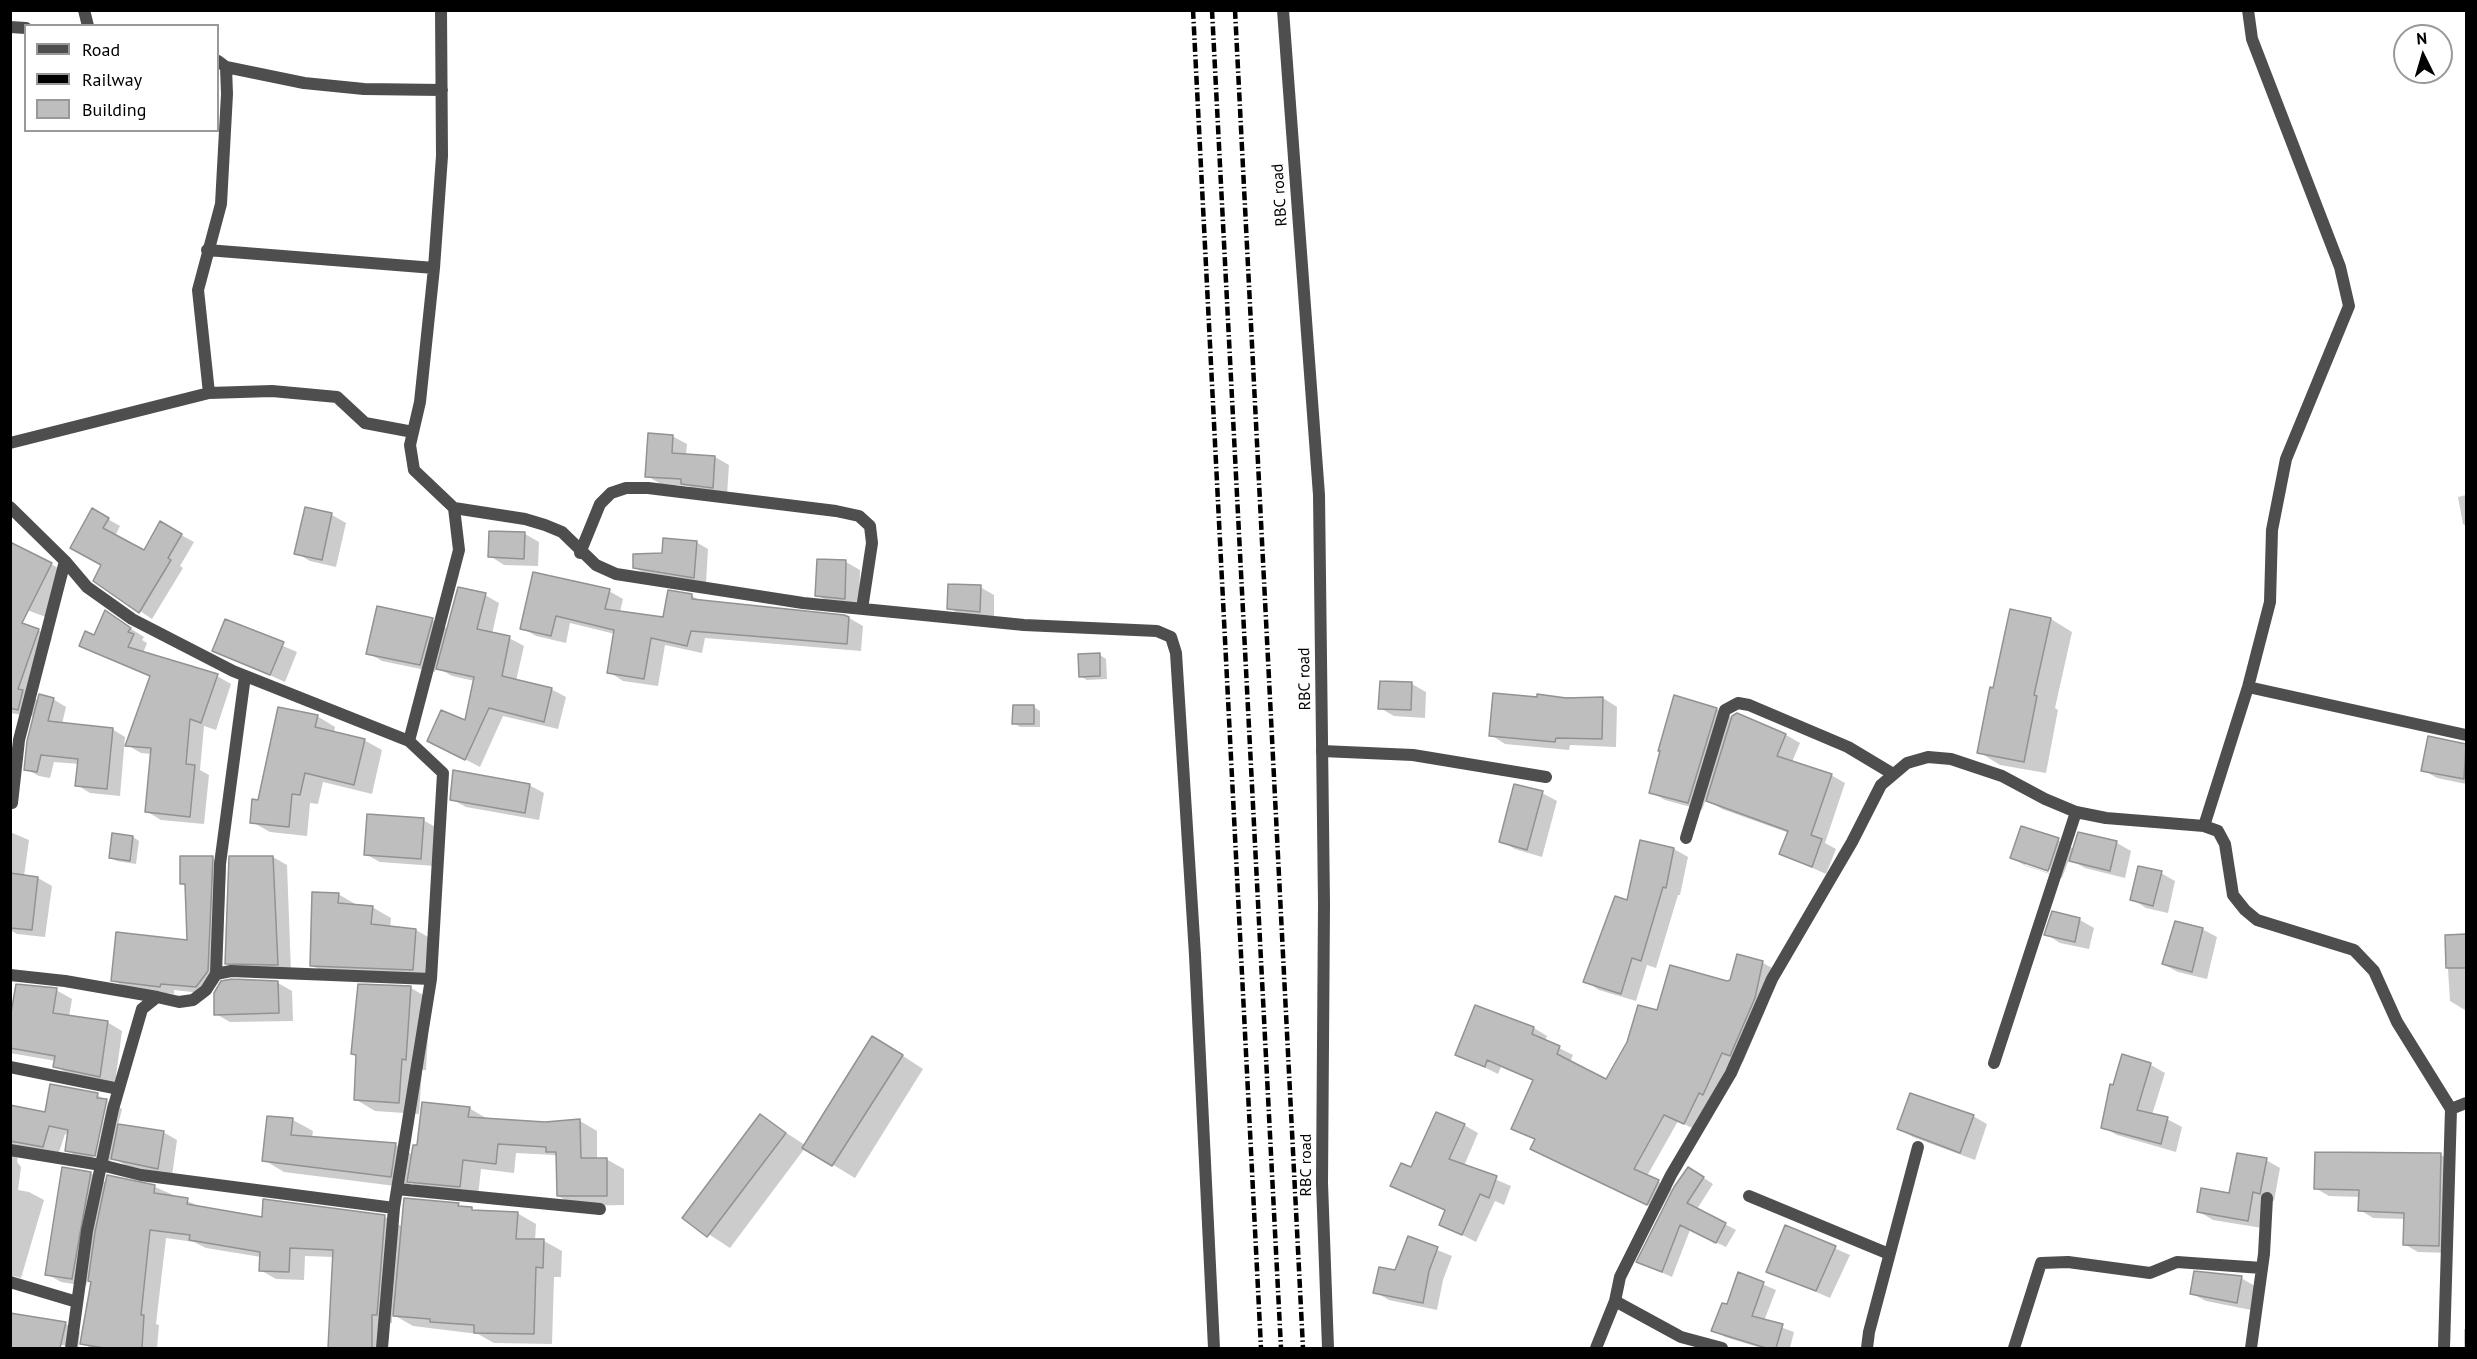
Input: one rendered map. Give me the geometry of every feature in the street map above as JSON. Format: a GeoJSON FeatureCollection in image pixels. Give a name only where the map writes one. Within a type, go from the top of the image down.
{"type":"FeatureCollection","features":[{"type":"Feature","properties":{"kind":"street"},"geometry":{"type":"LineString","coordinates":[[441,10],[442,156],[434,268],[420,402],[410,444],[414,470],[454,508],[525,519],[545,525],[562,532],[580,553],[596,566],[616,574],[803,603],[1024,625],[1156,631],[1171,637],[1176,653],[1195,943],[1214,1348]]}},
{"type":"Feature","properties":{"kind":"street","name":"RBC road"},"geometry":{"type":"LineString","coordinates":[[1283,10],[1318,495],[1322,751],[1322,1183],[1328,1348]]}},
{"type":"Feature","properties":{"kind":"street"},"geometry":{"type":"LineString","coordinates":[[2204,826],[2248,687],[2270,602],[2272,530],[2286,459],[2349,306],[2340,267],[2252,39],[2248,10]]}},
{"type":"Feature","properties":{"kind":"street"},"geometry":{"type":"LineString","coordinates":[[209,393],[198,290],[221,204],[227,94],[222,64],[304,83],[364,89],[442,90]]}},
{"type":"Feature","properties":{"kind":"street"},"geometry":{"type":"LineString","coordinates":[[207,250],[434,268]]}},
{"type":"Feature","properties":{"kind":"street"},"geometry":{"type":"LineString","coordinates":[[10,443],[209,393],[273,391],[337,397],[365,423],[413,432]]}},
{"type":"Feature","properties":{"kind":"street"},"geometry":{"type":"LineString","coordinates":[[580,553],[600,504],[611,493],[626,488],[648,488],[836,511],[859,516],[870,526],[872,543],[862,609]]}},
{"type":"Feature","properties":{"kind":"street"},"geometry":{"type":"LineString","coordinates":[[10,507],[65,561],[87,587],[132,619],[245,676],[409,741],[443,773],[431,979],[394,1208],[382,1348]]}},
{"type":"Feature","properties":{"kind":"street"},"geometry":{"type":"LineString","coordinates":[[409,741],[459,550],[454,508]]}},
{"type":"Feature","properties":{"kind":"street"},"geometry":{"type":"LineString","coordinates":[[12,803],[19,740],[65,561]]}},
{"type":"Feature","properties":{"kind":"street"},"geometry":{"type":"LineString","coordinates":[[10,975],[65,981],[179,1002],[193,1000],[206,990],[216,974],[220,864],[245,676]]}},
{"type":"Feature","properties":{"kind":"street"},"geometry":{"type":"LineString","coordinates":[[2248,687],[2466,735]]}},
{"type":"Feature","properties":{"kind":"street"},"geometry":{"type":"LineString","coordinates":[[1686,838],[1725,710],[1738,703],[1749,705],[1848,747],[1893,774]]}},
{"type":"Feature","properties":{"kind":"street"},"geometry":{"type":"LineString","coordinates":[[1322,751],[1413,755],[1546,777]]}},
{"type":"Feature","properties":{"kind":"street"},"geometry":{"type":"LineString","coordinates":[[1596,1348],[1615,1301],[1620,1277],[1671,1175],[1731,1073],[1772,979],[1852,842],[1881,784],[1906,763],[1928,757],[1952,759],[2002,776],[2045,799],[2076,812],[2106,818],[2204,826],[2218,831],[2225,844],[2233,895],[2245,910],[2258,920],[2354,950],[2374,971],[2397,1022],[2451,1109],[2444,1348]]}},
{"type":"Feature","properties":{"kind":"street"},"geometry":{"type":"LineString","coordinates":[[1994,1063],[2076,812]]}},
{"type":"Feature","properties":{"kind":"street"},"geometry":{"type":"LineString","coordinates":[[216,974],[231,971],[431,979]]}},
{"type":"Feature","properties":{"kind":"street"},"geometry":{"type":"LineString","coordinates":[[71,1348],[87,1231],[119,1089],[142,1009],[157,997]]}},
{"type":"Feature","properties":{"kind":"street"},"geometry":{"type":"LineString","coordinates":[[10,1067],[119,1089]]}},
{"type":"Feature","properties":{"kind":"street"},"geometry":{"type":"LineString","coordinates":[[2451,1109],[2466,1103]]}},
{"type":"Feature","properties":{"kind":"street"},"geometry":{"type":"LineString","coordinates":[[1867,1348],[1918,1147]]}},
{"type":"Feature","properties":{"kind":"street"},"geometry":{"type":"LineString","coordinates":[[10,1150],[101,1165],[141,1175],[394,1208]]}},
{"type":"Feature","properties":{"kind":"street"},"geometry":{"type":"LineString","coordinates":[[397,1189],[600,1209]]}},
{"type":"Feature","properties":{"kind":"street"},"geometry":{"type":"LineString","coordinates":[[1749,1196],[1889,1254]]}},
{"type":"Feature","properties":{"kind":"street"},"geometry":{"type":"LineString","coordinates":[[2251,1348],[2262,1268],[2267,1198]]}},
{"type":"Feature","properties":{"kind":"street"},"geometry":{"type":"LineString","coordinates":[[2013,1348],[2041,1263],[2068,1262],[2150,1274],[2177,1262],[2262,1268]]}},
{"type":"Feature","properties":{"kind":"street"},"geometry":{"type":"LineString","coordinates":[[10,1282],[77,1302]]}},
{"type":"Feature","properties":{"kind":"street"},"geometry":{"type":"LineString","coordinates":[[1615,1301],[1681,1337],[1722,1348]]}},
{"type":"Feature","properties":{"kind":"building"},"geometry":{"type":"Polygon","coordinates":[[[648,433],[673,435],[672,453],[715,456],[713,488],[681,484],[681,479],[645,477],[648,433]]]}},
{"type":"Feature","properties":{"kind":"building"},"geometry":{"type":"Polygon","coordinates":[[[305,507],[332,513],[322,560],[294,554],[305,507]]]}},
{"type":"Feature","properties":{"kind":"building"},"geometry":{"type":"Polygon","coordinates":[[[92,508],[109,518],[103,528],[144,550],[160,521],[182,534],[168,558],[171,560],[139,613],[93,581],[101,565],[70,548],[92,508]]]}},
{"type":"Feature","properties":{"kind":"building"},"geometry":{"type":"Polygon","coordinates":[[[489,531],[525,532],[524,559],[488,557],[489,531]]]}},
{"type":"Feature","properties":{"kind":"building"},"geometry":{"type":"Polygon","coordinates":[[[663,538],[697,541],[694,578],[633,568],[633,554],[662,553],[663,538]]]}},
{"type":"Feature","properties":{"kind":"building"},"geometry":{"type":"Polygon","coordinates":[[[10,542],[52,563],[22,623],[39,629],[18,689],[23,690],[18,710],[10,708],[10,542]]]}},
{"type":"Feature","properties":{"kind":"building"},"geometry":{"type":"Polygon","coordinates":[[[817,559],[846,560],[845,599],[815,596],[817,559]]]}},
{"type":"Feature","properties":{"kind":"building"},"geometry":{"type":"Polygon","coordinates":[[[533,572],[610,589],[605,609],[663,617],[668,590],[692,594],[692,599],[844,615],[849,617],[847,644],[691,631],[687,646],[651,638],[644,679],[607,673],[614,630],[556,616],[551,636],[520,629],[533,572]]]}},
{"type":"Feature","properties":{"kind":"building"},"geometry":{"type":"Polygon","coordinates":[[[948,584],[981,585],[980,612],[947,609],[948,584]]]}},
{"type":"Feature","properties":{"kind":"building"},"geometry":{"type":"Polygon","coordinates":[[[458,587],[486,593],[477,629],[510,636],[502,676],[552,688],[544,722],[489,708],[465,760],[427,741],[441,710],[465,720],[474,677],[436,669],[458,587]]]}},
{"type":"Feature","properties":{"kind":"building"},"geometry":{"type":"Polygon","coordinates":[[[377,606],[433,618],[420,665],[366,654],[377,606]]]}},
{"type":"Feature","properties":{"kind":"building"},"geometry":{"type":"Polygon","coordinates":[[[2010,609],[2051,618],[2034,695],[2037,696],[2024,762],[1977,753],[1990,687],[1993,688],[2010,609]]]}},
{"type":"Feature","properties":{"kind":"building"},"geometry":{"type":"Polygon","coordinates":[[[105,610],[131,628],[128,632],[134,634],[128,647],[218,674],[201,723],[190,719],[186,764],[195,765],[190,817],[145,812],[151,748],[125,746],[150,676],[79,646],[85,631],[94,635],[105,610]]]}},
{"type":"Feature","properties":{"kind":"building"},"geometry":{"type":"Polygon","coordinates":[[[225,619],[284,642],[270,675],[212,651],[225,619]]]}},
{"type":"Feature","properties":{"kind":"building"},"geometry":{"type":"Polygon","coordinates":[[[1100,653],[1100,676],[1079,677],[1078,654],[1100,653]]]}},
{"type":"Feature","properties":{"kind":"building"},"geometry":{"type":"Polygon","coordinates":[[[1380,681],[1412,682],[1411,710],[1378,709],[1380,681]]]}},
{"type":"Feature","properties":{"kind":"building"},"geometry":{"type":"Polygon","coordinates":[[[1493,693],[1537,697],[1537,694],[1566,698],[1603,697],[1602,739],[1556,738],[1555,742],[1489,736],[1493,693]]]}},
{"type":"Feature","properties":{"kind":"building"},"geometry":{"type":"Polygon","coordinates":[[[39,694],[54,698],[48,721],[113,728],[107,789],[75,786],[78,759],[41,755],[37,772],[24,770],[27,741],[39,694]]]}},
{"type":"Feature","properties":{"kind":"building"},"geometry":{"type":"Polygon","coordinates":[[[1674,695],[1717,708],[1688,803],[1649,793],[1674,695]]]}},
{"type":"Feature","properties":{"kind":"building"},"geometry":{"type":"Polygon","coordinates":[[[1013,705],[1034,705],[1034,724],[1012,724],[1013,705]]]}},
{"type":"Feature","properties":{"kind":"building"},"geometry":{"type":"Polygon","coordinates":[[[278,707],[318,715],[315,727],[365,739],[354,785],[305,773],[300,795],[292,794],[289,827],[250,823],[252,799],[258,800],[278,707]]]}},
{"type":"Feature","properties":{"kind":"building"},"geometry":{"type":"Polygon","coordinates":[[[1737,713],[1786,734],[1777,756],[1832,774],[1811,835],[1822,839],[1812,867],[1779,854],[1788,831],[1706,801],[1732,716],[1737,713]]]}},
{"type":"Feature","properties":{"kind":"building"},"geometry":{"type":"Polygon","coordinates":[[[2428,736],[2466,744],[2464,779],[2421,771],[2428,736]]]}},
{"type":"Feature","properties":{"kind":"building"},"geometry":{"type":"Polygon","coordinates":[[[453,770],[530,784],[525,813],[450,800],[453,770]]]}},
{"type":"Feature","properties":{"kind":"building"},"geometry":{"type":"Polygon","coordinates":[[[1514,784],[1543,791],[1527,850],[1499,842],[1514,784]]]}},
{"type":"Feature","properties":{"kind":"building"},"geometry":{"type":"Polygon","coordinates":[[[367,814],[424,818],[421,859],[364,855],[367,814]]]}},
{"type":"Feature","properties":{"kind":"building"},"geometry":{"type":"Polygon","coordinates":[[[2021,826],[2059,838],[2048,871],[2010,858],[2021,826]]]}},
{"type":"Feature","properties":{"kind":"building"},"geometry":{"type":"Polygon","coordinates":[[[2078,832],[2117,841],[2110,871],[2069,861],[2078,832]]]}},
{"type":"Feature","properties":{"kind":"building"},"geometry":{"type":"Polygon","coordinates":[[[112,833],[133,836],[130,861],[109,858],[112,833]]]}},
{"type":"Feature","properties":{"kind":"building"},"geometry":{"type":"Polygon","coordinates":[[[1640,840],[1674,848],[1666,888],[1663,887],[1641,961],[1632,958],[1621,994],[1583,982],[1615,896],[1627,900],[1640,840]]]}},
{"type":"Feature","properties":{"kind":"building"},"geometry":{"type":"Polygon","coordinates":[[[180,856],[213,856],[208,971],[196,987],[161,984],[160,987],[111,981],[116,932],[187,940],[185,884],[180,884],[180,856]]]}},
{"type":"Feature","properties":{"kind":"building"},"geometry":{"type":"Polygon","coordinates":[[[229,856],[273,856],[278,965],[225,964],[229,856]]]}},
{"type":"Feature","properties":{"kind":"building"},"geometry":{"type":"Polygon","coordinates":[[[2138,866],[2162,871],[2153,906],[2130,900],[2138,866]]]}},
{"type":"Feature","properties":{"kind":"building"},"geometry":{"type":"Polygon","coordinates":[[[10,873],[38,877],[32,930],[10,928],[10,873]]]}},
{"type":"Feature","properties":{"kind":"building"},"geometry":{"type":"Polygon","coordinates":[[[312,892],[339,893],[338,903],[373,906],[371,924],[416,929],[413,970],[310,966],[312,892]]]}},
{"type":"Feature","properties":{"kind":"building"},"geometry":{"type":"Polygon","coordinates":[[[2052,911],[2080,918],[2075,942],[2044,935],[2052,911]]]}},
{"type":"Feature","properties":{"kind":"building"},"geometry":{"type":"Polygon","coordinates":[[[2175,921],[2203,928],[2192,972],[2162,964],[2175,921]]]}},
{"type":"Feature","properties":{"kind":"building"},"geometry":{"type":"Polygon","coordinates":[[[2466,934],[2466,968],[2446,968],[2445,935],[2466,934]]]}},
{"type":"Feature","properties":{"kind":"building"},"geometry":{"type":"Polygon","coordinates":[[[1737,954],[1763,961],[1755,998],[1730,1056],[1722,1053],[1703,1095],[1699,1093],[1684,1124],[1664,1115],[1634,1169],[1659,1180],[1647,1205],[1530,1149],[1535,1139],[1511,1129],[1533,1080],[1487,1060],[1485,1067],[1455,1055],[1475,1005],[1534,1027],[1532,1034],[1560,1046],[1557,1054],[1606,1079],[1627,1042],[1638,1005],[1657,1010],[1670,965],[1727,981],[1730,980],[1737,954]]]}},
{"type":"Feature","properties":{"kind":"building"},"geometry":{"type":"Polygon","coordinates":[[[232,979],[278,981],[279,1013],[214,1015],[214,993],[221,981],[232,979]]]}},
{"type":"Feature","properties":{"kind":"building"},"geometry":{"type":"Polygon","coordinates":[[[16,984],[57,988],[53,1013],[108,1021],[100,1077],[53,1067],[55,1056],[10,1048],[10,1019],[16,984]]]}},
{"type":"Feature","properties":{"kind":"building"},"geometry":{"type":"Polygon","coordinates":[[[358,984],[411,986],[406,1060],[402,1059],[399,1103],[354,1100],[356,1055],[351,1054],[358,984]]]}},
{"type":"Feature","properties":{"kind":"building"},"geometry":{"type":"Polygon","coordinates":[[[872,1036],[903,1055],[832,1166],[802,1148],[872,1036]]]}},
{"type":"Feature","properties":{"kind":"building"},"geometry":{"type":"Polygon","coordinates":[[[2122,1054],[2151,1063],[2137,1110],[2168,1117],[2161,1144],[2101,1128],[2110,1084],[2113,1085],[2122,1054]]]}},
{"type":"Feature","properties":{"kind":"building"},"geometry":{"type":"Polygon","coordinates":[[[50,1084],[98,1093],[97,1098],[107,1099],[95,1156],[65,1151],[68,1130],[49,1126],[43,1147],[10,1141],[10,1105],[45,1112],[50,1084]]]}},
{"type":"Feature","properties":{"kind":"building"},"geometry":{"type":"Polygon","coordinates":[[[1910,1093],[1974,1115],[1960,1153],[1897,1129],[1910,1093]]]}},
{"type":"Feature","properties":{"kind":"building"},"geometry":{"type":"Polygon","coordinates":[[[422,1102],[470,1107],[468,1117],[545,1122],[580,1119],[581,1158],[607,1158],[607,1196],[557,1196],[556,1152],[546,1152],[546,1147],[498,1144],[496,1164],[463,1160],[460,1187],[407,1182],[413,1145],[417,1145],[422,1102]]]}},
{"type":"Feature","properties":{"kind":"building"},"geometry":{"type":"Polygon","coordinates":[[[1436,1112],[1465,1124],[1449,1159],[1497,1176],[1489,1198],[1480,1194],[1462,1235],[1439,1225],[1445,1210],[1390,1186],[1401,1163],[1411,1167],[1436,1112]]]}},
{"type":"Feature","properties":{"kind":"building"},"geometry":{"type":"Polygon","coordinates":[[[760,1114],[786,1133],[707,1237],[682,1218],[760,1114]]]}},
{"type":"Feature","properties":{"kind":"building"},"geometry":{"type":"Polygon","coordinates":[[[267,1116],[293,1118],[291,1135],[396,1143],[391,1177],[262,1161],[267,1116]]]}},
{"type":"Feature","properties":{"kind":"building"},"geometry":{"type":"Polygon","coordinates":[[[118,1124],[164,1131],[158,1169],[111,1159],[118,1124]]]}},
{"type":"Feature","properties":{"kind":"building"},"geometry":{"type":"Polygon","coordinates":[[[2315,1152],[2441,1153],[2439,1246],[2403,1245],[2404,1213],[2358,1211],[2359,1190],[2314,1189],[2315,1152]]]}},
{"type":"Feature","properties":{"kind":"building"},"geometry":{"type":"Polygon","coordinates":[[[2237,1153],[2267,1158],[2260,1194],[2253,1192],[2248,1221],[2197,1212],[2201,1188],[2229,1193],[2237,1153]]]}},
{"type":"Feature","properties":{"kind":"building"},"geometry":{"type":"Polygon","coordinates":[[[62,1167],[91,1172],[72,1279],[45,1275],[62,1167]]]}},
{"type":"Feature","properties":{"kind":"building"},"geometry":{"type":"Polygon","coordinates":[[[1688,1167],[1704,1177],[1687,1203],[1726,1223],[1716,1243],[1680,1225],[1662,1272],[1636,1262],[1674,1187],[1688,1167]]]}},
{"type":"Feature","properties":{"kind":"building"},"geometry":{"type":"Polygon","coordinates":[[[107,1175],[155,1185],[154,1193],[188,1198],[187,1204],[262,1217],[263,1199],[385,1215],[377,1315],[372,1315],[372,1348],[328,1348],[333,1250],[290,1248],[289,1272],[259,1271],[260,1252],[189,1240],[190,1235],[150,1230],[141,1315],[144,1315],[142,1348],[104,1348],[80,1344],[91,1282],[88,1281],[95,1232],[107,1175]]]}},
{"type":"Feature","properties":{"kind":"building"},"geometry":{"type":"Polygon","coordinates":[[[404,1198],[459,1203],[458,1206],[472,1207],[472,1210],[518,1212],[516,1239],[544,1239],[543,1268],[536,1267],[534,1334],[474,1333],[474,1325],[430,1322],[430,1319],[393,1316],[404,1198]]]}},
{"type":"Feature","properties":{"kind":"building"},"geometry":{"type":"Polygon","coordinates":[[[1785,1225],[1836,1246],[1816,1291],[1766,1272],[1785,1225]]]}},
{"type":"Feature","properties":{"kind":"building"},"geometry":{"type":"Polygon","coordinates":[[[1408,1236],[1438,1247],[1429,1271],[1423,1303],[1373,1293],[1379,1267],[1395,1270],[1408,1236]]]}},
{"type":"Feature","properties":{"kind":"building"},"geometry":{"type":"Polygon","coordinates":[[[2194,1271],[2242,1276],[2237,1303],[2190,1294],[2194,1271]]]}},
{"type":"Feature","properties":{"kind":"building"},"geometry":{"type":"Polygon","coordinates":[[[1738,1272],[1764,1282],[1752,1316],[1783,1324],[1776,1348],[1766,1348],[1711,1331],[1722,1303],[1727,1304],[1738,1272]]]}},
{"type":"Feature","properties":{"kind":"building"},"geometry":{"type":"Polygon","coordinates":[[[10,1313],[66,1322],[60,1348],[10,1348],[10,1313]]]}},
{"type":"Feature","properties":{"kind":"railway"},"geometry":{"type":"LineString","coordinates":[[1193,10],[1261,1348]]}},
{"type":"Feature","properties":{"kind":"railway"},"geometry":{"type":"LineString","coordinates":[[1212,10],[1281,1348]]}},
{"type":"Feature","properties":{"kind":"railway"},"geometry":{"type":"LineString","coordinates":[[1235,10],[1303,1348]]}}]}
